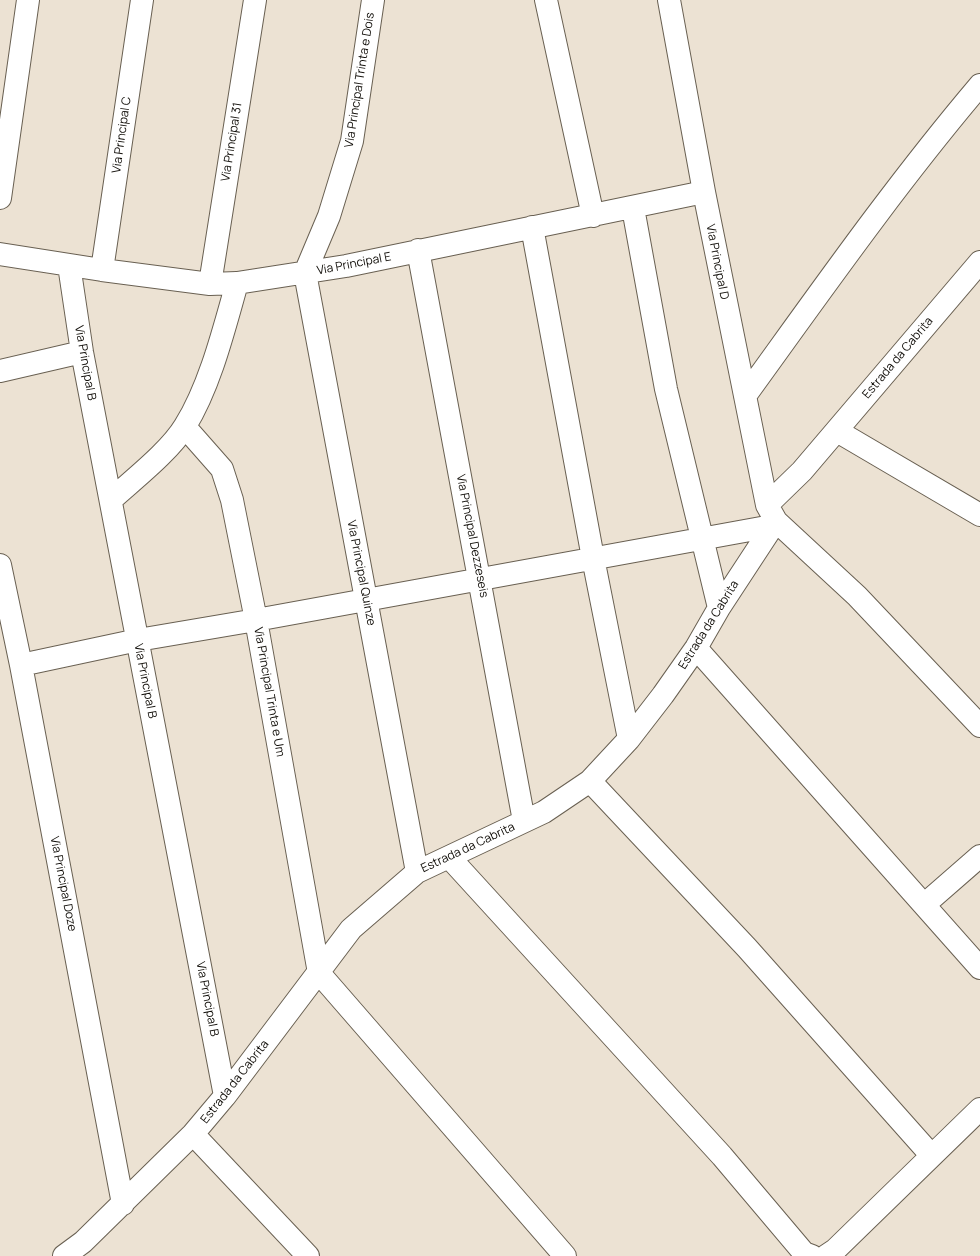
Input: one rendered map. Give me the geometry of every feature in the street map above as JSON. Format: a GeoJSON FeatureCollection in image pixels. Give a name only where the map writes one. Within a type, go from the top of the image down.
{"type":"FeatureCollection","features":[{"type":"Feature","properties":{"kind":"street"},"geometry":{"type":"LineString","coordinates":[[0,198],[28,0]]}},
{"type":"Feature","properties":{"kind":"street","name":"Via Principal C"},"geometry":{"type":"LineString","coordinates":[[102,270],[142,0]]}},
{"type":"Feature","properties":{"kind":"street","name":"Via Principal 31"},"geometry":{"type":"LineString","coordinates":[[210,284],[255,0]]}},
{"type":"Feature","properties":{"kind":"street","name":"Via Principal Trinta e Dois"},"geometry":{"type":"LineString","coordinates":[[305,273],[329,216],[352,142],[373,0]]}},
{"type":"Feature","properties":{"kind":"street"},"geometry":{"type":"LineString","coordinates":[[546,0],[593,216]]}},
{"type":"Feature","properties":{"kind":"street","name":"Via Principal D"},"geometry":{"type":"LineString","coordinates":[[669,0],[704,192],[771,517]]}},
{"type":"Feature","properties":{"kind":"street"},"geometry":{"type":"LineString","coordinates":[[745,396],[857,241],[940,132],[980,85]]}},
{"type":"Feature","properties":{"kind":"street","name":"Via Principal E"},"geometry":{"type":"LineString","coordinates":[[0,254],[102,270],[210,284],[237,283],[305,273],[634,208],[704,192]]}},
{"type":"Feature","properties":{"kind":"street"},"geometry":{"type":"LineString","coordinates":[[634,208],[666,389],[704,538],[719,608]]}},
{"type":"Feature","properties":{"kind":"street"},"geometry":{"type":"LineString","coordinates":[[532,227],[593,558],[629,739]]}},
{"type":"Feature","properties":{"kind":"street","name":"Via Principal Dezzeseis"},"geometry":{"type":"LineString","coordinates":[[418,250],[481,580],[524,821]]}},
{"type":"Feature","properties":{"kind":"street","name":"Estrada da Cabrita"},"geometry":{"type":"LineString","coordinates":[[64,1256],[83,1242],[124,1204],[193,1134],[225,1096],[351,929],[417,872],[544,812],[590,781],[629,739],[696,648],[771,517],[802,471],[980,262]]}},
{"type":"Feature","properties":{"kind":"street","name":"Via Principal B"},"geometry":{"type":"LineString","coordinates":[[69,265],[82,352],[112,499],[225,1096]]}},
{"type":"Feature","properties":{"kind":"street","name":"Via Principal Quinze"},"geometry":{"type":"LineString","coordinates":[[305,273],[417,872]]}},
{"type":"Feature","properties":{"kind":"street"},"geometry":{"type":"LineString","coordinates":[[112,499],[167,448],[185,427],[218,351],[237,283]]}},
{"type":"Feature","properties":{"kind":"street"},"geometry":{"type":"LineString","coordinates":[[0,370],[82,352]]}},
{"type":"Feature","properties":{"kind":"street","name":"Via Principal Trinta e Um"},"geometry":{"type":"LineString","coordinates":[[185,427],[222,469],[232,500],[256,620],[319,972]]}},
{"type":"Feature","properties":{"kind":"street"},"geometry":{"type":"LineString","coordinates":[[837,431],[980,516]]}},
{"type":"Feature","properties":{"kind":"street"},"geometry":{"type":"LineString","coordinates":[[21,665],[138,640],[481,580],[704,538],[771,517],[857,596],[980,726]]}},
{"type":"Feature","properties":{"kind":"street","name":"Via Principal Doze"},"geometry":{"type":"LineString","coordinates":[[0,568],[21,665],[124,1204]]}},
{"type":"Feature","properties":{"kind":"street"},"geometry":{"type":"LineString","coordinates":[[696,648],[925,904],[980,968]]}},
{"type":"Feature","properties":{"kind":"street"},"geometry":{"type":"LineString","coordinates":[[590,781],[747,948],[931,1155]]}},
{"type":"Feature","properties":{"kind":"street"},"geometry":{"type":"LineString","coordinates":[[925,904],[980,856]]}},
{"type":"Feature","properties":{"kind":"street"},"geometry":{"type":"LineString","coordinates":[[449,857],[722,1156],[804,1253],[812,1256]]}},
{"type":"Feature","properties":{"kind":"street"},"geometry":{"type":"LineString","coordinates":[[319,972],[565,1256]]}},
{"type":"Feature","properties":{"kind":"street"},"geometry":{"type":"LineString","coordinates":[[826,1256],[835,1250],[980,1109]]}},
{"type":"Feature","properties":{"kind":"street"},"geometry":{"type":"LineString","coordinates":[[193,1134],[308,1256]]}}]}
